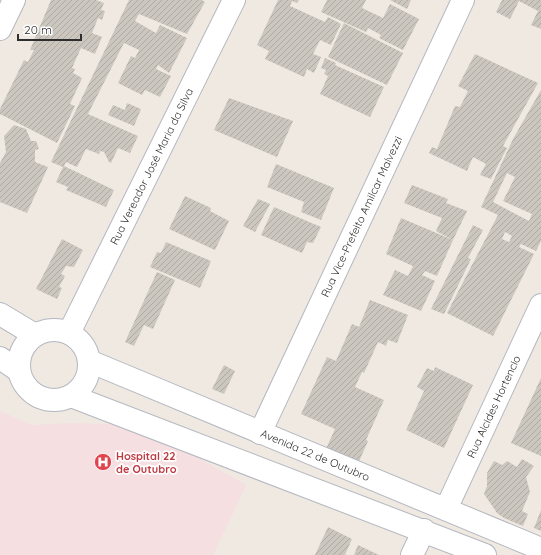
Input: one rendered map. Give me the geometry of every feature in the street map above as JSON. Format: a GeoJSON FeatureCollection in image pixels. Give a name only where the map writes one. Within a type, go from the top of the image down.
{"type":"FeatureCollection","features":[{"type":"Feature","properties":{"kind":"street"},"geometry":{"type":"LineString","coordinates":[[0,29],[14,0]]}},
{"type":"Feature","properties":{"kind":"street","name":"Rua Vereador José Maria da Silva"},"geometry":{"type":"LineString","coordinates":[[69,332],[234,0]]}},
{"type":"Feature","properties":{"kind":"street","name":"Rua Vice-Prefeito Amilcar Malvezzi"},"geometry":{"type":"LineString","coordinates":[[260,433],[463,0]]}},
{"type":"Feature","properties":{"kind":"street","name":"Rua Alcides Hortencio"},"geometry":{"type":"LineString","coordinates":[[446,509],[541,305]]}},
{"type":"Feature","properties":{"kind":"street"},"geometry":{"type":"LineString","coordinates":[[0,314],[35,335]]}},
{"type":"Feature","properties":{"kind":"street"},"geometry":{"type":"LineString","coordinates":[[55,329],[69,332],[81,341],[85,347],[89,361],[89,369],[84,385],[71,396],[53,400],[36,396],[27,388],[19,371],[20,354],[35,335],[55,329]]}},
{"type":"Feature","properties":{"kind":"street"},"geometry":{"type":"LineString","coordinates":[[0,358],[19,371]]}},
{"type":"Feature","properties":{"kind":"street","name":"Avenida 22 de Outubro"},"geometry":{"type":"LineString","coordinates":[[89,361],[541,549]]}},
{"type":"Feature","properties":{"kind":"street"},"geometry":{"type":"LineString","coordinates":[[71,396],[424,530],[485,555]]}},
{"type":"Feature","properties":{"kind":"street"},"geometry":{"type":"LineString","coordinates":[[412,555],[424,530]]}},
{"type":"Feature","properties":{"kind":"shaded area","name":"Hospital 22 de Outubro"},"geometry":{"type":"Polygon","coordinates":[[[0,411],[32,425],[71,423],[109,424],[165,439],[246,485],[213,555],[0,555],[0,411]]]}},
{"type":"Feature","properties":{"kind":"building"},"geometry":{"type":"Polygon","coordinates":[[[51,0],[96,0],[104,3],[101,10],[105,11],[102,20],[98,18],[92,33],[102,37],[95,54],[81,48],[72,68],[75,69],[73,73],[82,78],[70,104],[75,106],[57,143],[0,114],[0,109],[24,60],[28,62],[34,50],[30,50],[51,0]]]}},
{"type":"Feature","properties":{"kind":"building"},"geometry":{"type":"Polygon","coordinates":[[[129,0],[202,0],[205,2],[187,34],[139,14],[135,21],[156,33],[160,25],[187,38],[169,73],[158,65],[156,69],[171,76],[160,97],[145,90],[142,95],[118,83],[131,56],[135,58],[139,50],[124,43],[88,114],[138,136],[130,153],[118,148],[111,163],[104,152],[100,151],[99,154],[86,149],[77,167],[66,162],[64,166],[114,190],[106,207],[66,190],[68,187],[56,182],[63,167],[51,162],[129,0]]]}},
{"type":"Feature","properties":{"kind":"building"},"geometry":{"type":"Polygon","coordinates":[[[278,0],[299,0],[297,3],[292,1],[290,6],[325,22],[328,17],[341,24],[331,45],[320,40],[313,54],[321,57],[314,73],[307,69],[304,77],[265,59],[269,51],[257,45],[278,0]]]}},
{"type":"Feature","properties":{"kind":"building"},"geometry":{"type":"Polygon","coordinates":[[[327,0],[366,0],[362,8],[383,18],[390,4],[419,19],[403,50],[379,38],[381,35],[368,28],[366,32],[321,12],[327,0]]]}},
{"type":"Feature","properties":{"kind":"building"},"geometry":{"type":"Polygon","coordinates":[[[390,0],[411,0],[407,9],[390,0]]]}},
{"type":"Feature","properties":{"kind":"building"},"geometry":{"type":"Polygon","coordinates":[[[502,0],[541,0],[541,29],[531,25],[538,11],[519,1],[510,19],[496,12],[502,0]]]}},
{"type":"Feature","properties":{"kind":"building"},"geometry":{"type":"Polygon","coordinates":[[[344,23],[403,53],[387,85],[328,57],[344,23]]]}},
{"type":"Feature","properties":{"kind":"building"},"geometry":{"type":"Polygon","coordinates":[[[475,54],[538,83],[503,146],[507,148],[491,179],[480,175],[486,164],[473,157],[467,171],[429,153],[432,147],[437,149],[455,106],[460,107],[468,91],[458,86],[475,54]]]}},
{"type":"Feature","properties":{"kind":"building"},"geometry":{"type":"Polygon","coordinates":[[[325,58],[336,63],[335,65],[384,87],[370,117],[320,94],[328,76],[324,74],[326,70],[321,68],[325,58]]]}},
{"type":"Feature","properties":{"kind":"building"},"geometry":{"type":"Polygon","coordinates":[[[541,90],[541,241],[536,251],[521,244],[519,247],[534,254],[493,336],[447,313],[498,215],[481,207],[513,139],[541,90]],[[507,173],[493,202],[529,221],[532,214],[503,201],[515,177],[507,173]],[[505,232],[502,239],[509,242],[512,236],[505,232]]]}},
{"type":"Feature","properties":{"kind":"building"},"geometry":{"type":"Polygon","coordinates":[[[229,98],[293,121],[277,157],[214,130],[229,98]]]}},
{"type":"Feature","properties":{"kind":"building"},"geometry":{"type":"Polygon","coordinates":[[[127,103],[141,109],[134,126],[108,115],[113,105],[125,110],[127,103]]]}},
{"type":"Feature","properties":{"kind":"building"},"geometry":{"type":"Polygon","coordinates":[[[14,125],[26,129],[31,141],[36,141],[39,149],[35,150],[35,162],[48,167],[27,213],[0,202],[0,163],[6,152],[4,136],[14,125]]]}},
{"type":"Feature","properties":{"kind":"building"},"geometry":{"type":"Polygon","coordinates":[[[276,164],[334,188],[321,220],[301,212],[304,202],[267,187],[276,164]]]}},
{"type":"Feature","properties":{"kind":"building"},"geometry":{"type":"Polygon","coordinates":[[[412,185],[448,199],[446,203],[467,211],[453,240],[436,231],[442,218],[404,203],[412,185]]]}},
{"type":"Feature","properties":{"kind":"building"},"geometry":{"type":"Polygon","coordinates":[[[185,196],[211,208],[210,211],[229,221],[215,250],[169,229],[185,196]]]}},
{"type":"Feature","properties":{"kind":"building"},"geometry":{"type":"Polygon","coordinates":[[[258,199],[270,204],[255,232],[243,226],[258,199]]]}},
{"type":"Feature","properties":{"kind":"building"},"geometry":{"type":"Polygon","coordinates":[[[274,207],[321,227],[313,243],[307,242],[302,253],[261,235],[274,207]]]}},
{"type":"Feature","properties":{"kind":"building"},"geometry":{"type":"Polygon","coordinates":[[[401,218],[453,240],[437,276],[425,271],[422,275],[435,281],[421,311],[383,295],[395,270],[408,276],[413,266],[386,254],[401,218]]]}},
{"type":"Feature","properties":{"kind":"building"},"geometry":{"type":"Polygon","coordinates":[[[473,225],[483,230],[468,258],[471,259],[444,314],[431,309],[473,225]]]}},
{"type":"Feature","properties":{"kind":"building"},"geometry":{"type":"Polygon","coordinates":[[[62,239],[83,250],[74,267],[66,266],[61,274],[65,276],[59,287],[62,288],[57,299],[36,289],[62,239]]]}},
{"type":"Feature","properties":{"kind":"building"},"geometry":{"type":"Polygon","coordinates":[[[166,242],[211,261],[200,288],[150,267],[157,252],[161,253],[166,242]]]}},
{"type":"Feature","properties":{"kind":"building"},"geometry":{"type":"Polygon","coordinates":[[[157,272],[175,280],[153,329],[144,325],[134,346],[125,342],[157,272]]]}},
{"type":"Feature","properties":{"kind":"building"},"geometry":{"type":"Polygon","coordinates":[[[370,300],[408,315],[397,343],[388,340],[386,346],[378,342],[364,373],[362,372],[355,387],[384,400],[366,440],[368,441],[357,466],[325,451],[335,429],[301,414],[327,357],[336,361],[352,324],[359,327],[370,300]]]}},
{"type":"Feature","properties":{"kind":"building"},"geometry":{"type":"Polygon","coordinates":[[[224,365],[235,371],[224,394],[212,389],[224,365]]]}},
{"type":"Feature","properties":{"kind":"building"},"geometry":{"type":"Polygon","coordinates":[[[435,367],[473,385],[444,448],[406,430],[424,391],[417,387],[427,368],[434,371],[435,367]]]}},
{"type":"Feature","properties":{"kind":"building"},"geometry":{"type":"Polygon","coordinates":[[[541,378],[541,456],[511,443],[541,378]]]}},
{"type":"Feature","properties":{"kind":"building"},"geometry":{"type":"Polygon","coordinates":[[[522,459],[534,466],[526,477],[530,492],[522,511],[528,514],[523,526],[504,518],[497,513],[484,494],[487,486],[487,473],[494,461],[502,465],[507,461],[517,467],[522,459]]]}},
{"type":"Feature","properties":{"kind":"building"},"geometry":{"type":"Polygon","coordinates":[[[541,510],[541,531],[534,528],[541,510]]]}},
{"type":"Feature","properties":{"kind":"building"},"geometry":{"type":"Polygon","coordinates":[[[328,527],[352,539],[345,555],[315,555],[328,527]]]}},
{"type":"Feature","properties":{"kind":"building"},"geometry":{"type":"Polygon","coordinates":[[[358,545],[379,555],[354,555],[358,545]]]}},
{"type":"Feature","properties":{"kind":"place","name":"Hospital 22 de Outubro"},"geometry":{"type":"Point","coordinates":[103,462]}}]}
